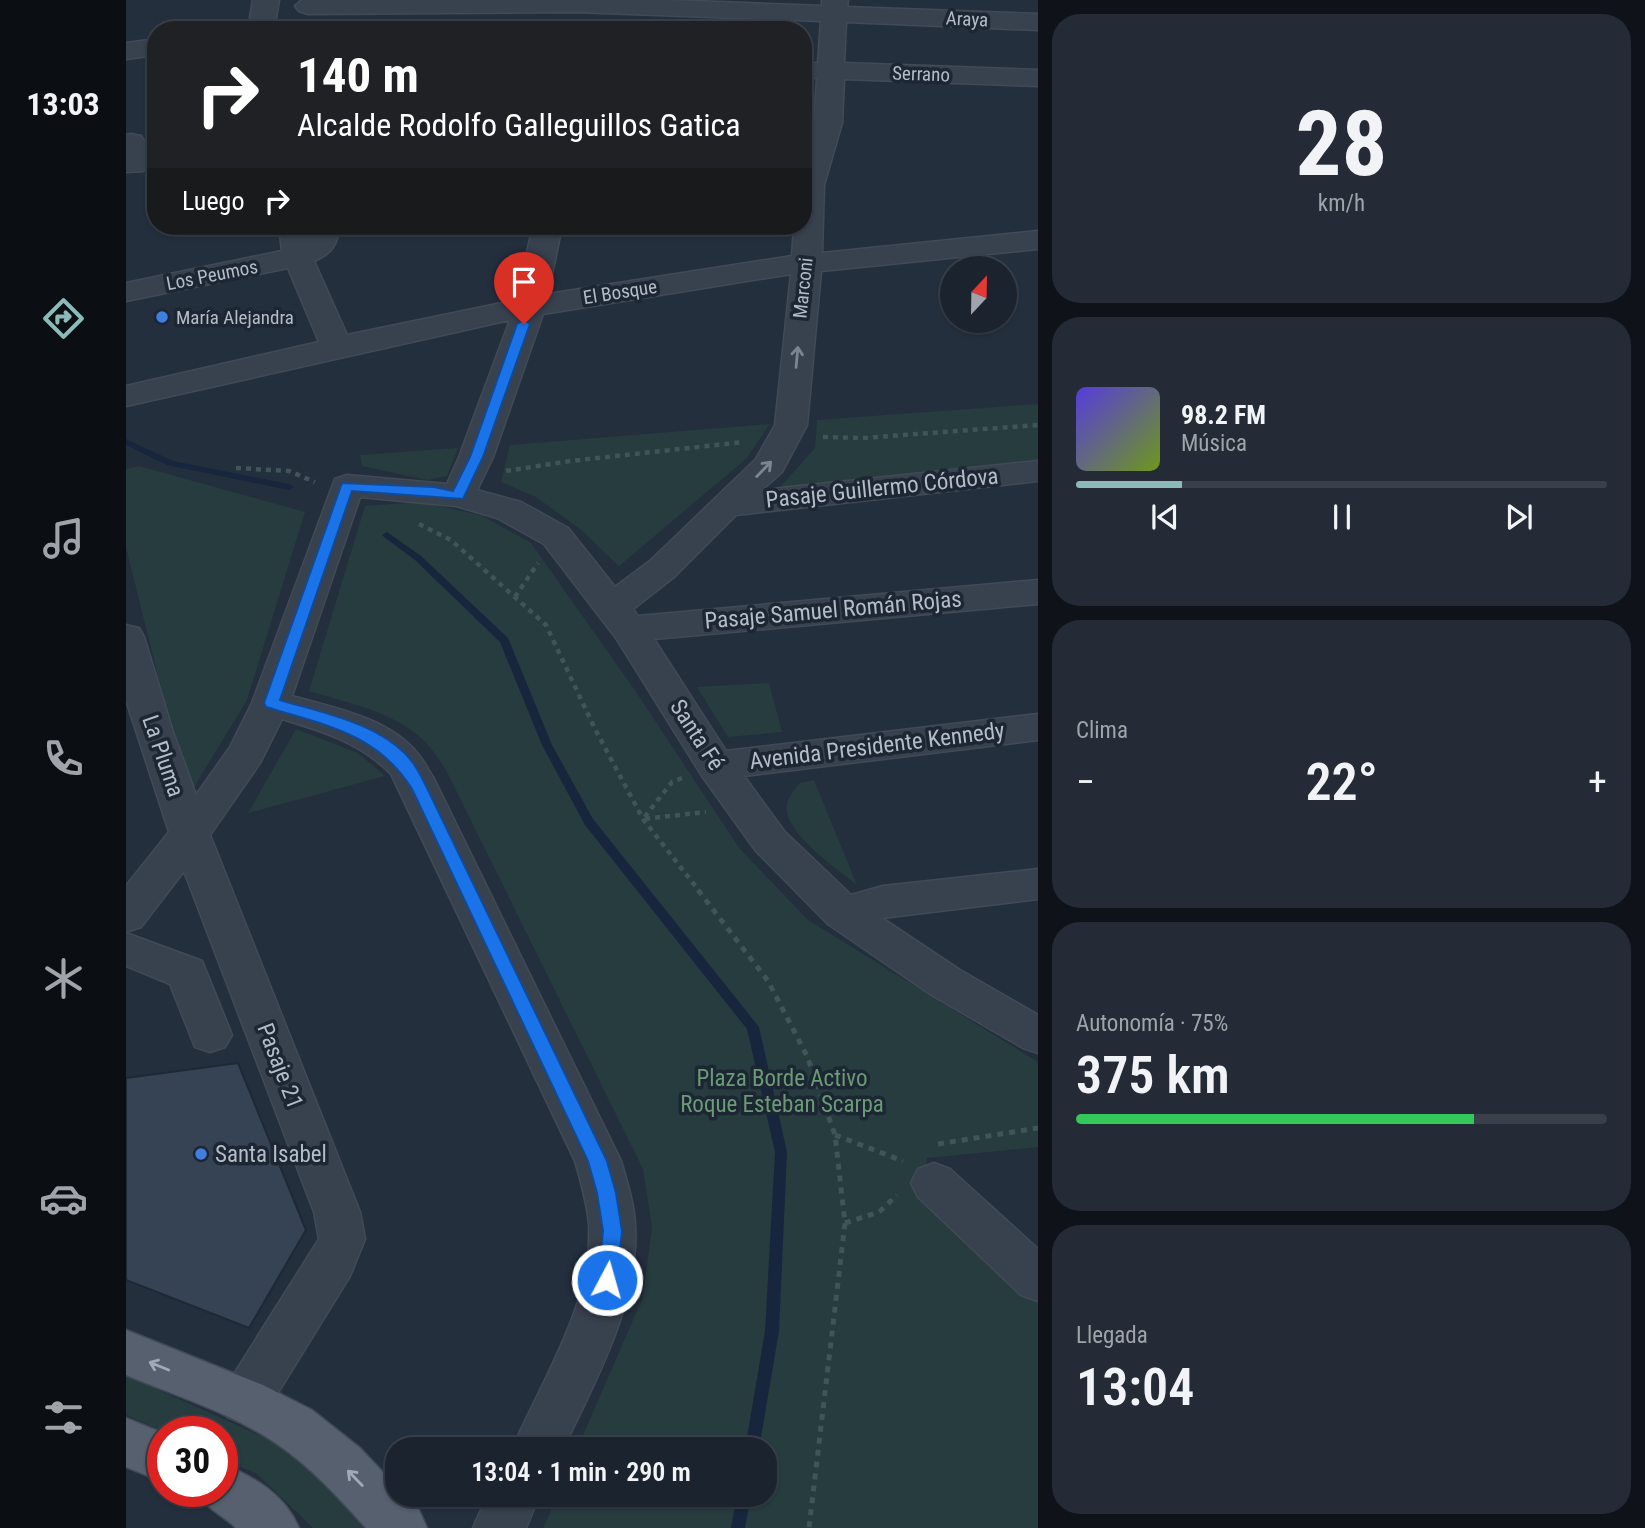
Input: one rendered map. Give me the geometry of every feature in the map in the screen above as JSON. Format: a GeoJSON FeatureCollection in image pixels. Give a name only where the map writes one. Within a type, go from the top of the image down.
{"type":"FeatureCollection","features":[{"type":"Feature","properties":{"kind":"main road"},"geometry":{"type":"LineString","coordinates":[[126,1352],[245,1401],[294,1427],[342,1465],[401,1528]]}},
{"type":"Feature","properties":{"kind":"main road"},"geometry":{"type":"LineString","coordinates":[[126,1442],[147,1451]]}},
{"type":"Feature","properties":{"kind":"main road"},"geometry":{"type":"LineString","coordinates":[[238,1496],[273,1528]]}},
{"type":"Feature","properties":{"kind":"street"},"geometry":{"type":"LineString","coordinates":[[262,21],[265,0]]}},
{"type":"Feature","properties":{"kind":"street","name":"Araya"},"geometry":{"type":"LineString","coordinates":[[308,12],[576,4],[834,6],[1038,22]]}},
{"type":"Feature","properties":{"kind":"street","name":"Marconi"},"geometry":{"type":"LineString","coordinates":[[812,178],[828,123],[816,70],[834,6]]}},
{"type":"Feature","properties":{"kind":"street"},"geometry":{"type":"LineString","coordinates":[[126,51],[147,48]]}},
{"type":"Feature","properties":{"kind":"street","name":"Serrano"},"geometry":{"type":"LineString","coordinates":[[816,70],[1038,78]]}},
{"type":"Feature","properties":{"kind":"street"},"geometry":{"type":"LineString","coordinates":[[294,235],[298,257],[337,347]]}},
{"type":"Feature","properties":{"kind":"street"},"geometry":{"type":"LineString","coordinates":[[298,257],[318,249],[324,235]]}},
{"type":"Feature","properties":{"kind":"street"},"geometry":{"type":"LineString","coordinates":[[458,496],[477,457],[530,306],[545,235]]}},
{"type":"Feature","properties":{"kind":"street","name":"Marconi"},"geometry":{"type":"LineString","coordinates":[[726,505],[770,466],[791,425],[808,235]]}},
{"type":"Feature","properties":{"kind":"street","name":"El Bosque"},"geometry":{"type":"LineString","coordinates":[[126,396],[530,306],[807,263],[1038,240]]}},
{"type":"Feature","properties":{"kind":"street","name":"Los Peumos"},"geometry":{"type":"LineString","coordinates":[[126,292],[298,257]]}},
{"type":"Feature","properties":{"kind":"street","name":"Pasaje Guillermo Córdova"},"geometry":{"type":"LineString","coordinates":[[726,505],[1038,471]]}},
{"type":"Feature","properties":{"kind":"street"},"geometry":{"type":"LineString","coordinates":[[209,1035],[187,973],[127,921],[246,753],[271,703],[345,491]]}},
{"type":"Feature","properties":{"kind":"street","name":"Santa Fé"},"geometry":{"type":"LineString","coordinates":[[345,491],[434,492],[458,496],[509,510],[556,536],[620,618],[716,766],[770,841],[843,913],[945,982],[1038,1036]]}},
{"type":"Feature","properties":{"kind":"street"},"geometry":{"type":"LineString","coordinates":[[620,618],[662,569],[726,505]]}},
{"type":"Feature","properties":{"kind":"street","name":"Pasaje Samuel Román Rojas"},"geometry":{"type":"LineString","coordinates":[[620,618],[1038,592]]}},
{"type":"Feature","properties":{"kind":"street","name":"La Pluma"},"geometry":{"type":"LineString","coordinates":[[126,637],[140,736],[190,834]]}},
{"type":"Feature","properties":{"kind":"street"},"geometry":{"type":"LineString","coordinates":[[271,703],[350,727],[384,746],[404,763],[419,788],[598,1161],[613,1231],[607,1280],[589,1337],[543,1437]]}},
{"type":"Feature","properties":{"kind":"street","name":"Avenida Presidente Kennedy"},"geometry":{"type":"LineString","coordinates":[[716,766],[1038,727]]}},
{"type":"Feature","properties":{"kind":"street","name":"Pasaje 21"},"geometry":{"type":"LineString","coordinates":[[190,834],[337,1212],[342,1239],[333,1261],[245,1401]]}},
{"type":"Feature","properties":{"kind":"street"},"geometry":{"type":"LineString","coordinates":[[843,913],[883,902],[1038,884]]}},
{"type":"Feature","properties":{"kind":"street"},"geometry":{"type":"LineString","coordinates":[[934,1183],[1038,1280]]}},
{"type":"Feature","properties":{"kind":"street"},"geometry":{"type":"LineString","coordinates":[[499,1528],[509,1507]]}},
{"type":"Feature","properties":{"kind":"path"},"geometry":{"type":"LineString","coordinates":[[236,468],[289,471],[345,491]]}},
{"type":"Feature","properties":{"kind":"path"},"geometry":{"type":"LineString","coordinates":[[416,522],[451,540],[546,625],[595,729],[643,819],[768,981],[807,1056],[835,1135],[845,1223],[809,1528]]}},
{"type":"Feature","properties":{"kind":"path"},"geometry":{"type":"LineString","coordinates":[[643,819],[672,782],[716,766]]}},
{"type":"Feature","properties":{"kind":"path"},"geometry":{"type":"LineString","coordinates":[[643,819],[747,808]]}},
{"type":"Feature","properties":{"kind":"path"},"geometry":{"type":"LineString","coordinates":[[835,1135],[902,1161],[934,1183]]}},
{"type":"Feature","properties":{"kind":"green space"},"geometry":{"type":"Polygon","coordinates":[[[1038,404],[1038,463],[774,494],[815,448],[817,420],[1038,404]]]}},
{"type":"Feature","properties":{"kind":"green space"},"geometry":{"type":"Polygon","coordinates":[[[770,424],[746,459],[619,566],[580,529],[536,497],[501,482],[510,445],[770,424]]]}},
{"type":"Feature","properties":{"kind":"green space"},"geometry":{"type":"Polygon","coordinates":[[[458,448],[447,476],[427,480],[362,466],[360,455],[458,448]]]}},
{"type":"Feature","properties":{"kind":"green space"},"geometry":{"type":"Polygon","coordinates":[[[139,466],[305,512],[247,700],[188,797],[126,547],[126,469],[139,466]]]}},
{"type":"Feature","properties":{"kind":"green space","name":"Plaza Borde Activo Roque Esteban Scarpa"},"geometry":{"type":"Polygon","coordinates":[[[421,502],[481,515],[531,543],[634,689],[740,849],[808,920],[1038,1062],[1038,1147],[927,1158],[923,1192],[1038,1299],[1038,1528],[543,1528],[553,1507],[777,1507],[777,1437],[582,1437],[643,1297],[652,1227],[643,1169],[447,772],[436,755],[416,734],[388,717],[309,691],[365,506],[421,502]]]}},
{"type":"Feature","properties":{"kind":"green space"},"geometry":{"type":"Polygon","coordinates":[[[769,683],[782,732],[728,737],[697,687],[769,683]]]}},
{"type":"Feature","properties":{"kind":"green space"},"geometry":{"type":"Polygon","coordinates":[[[296,729],[358,753],[385,776],[248,813],[296,729]]]}},
{"type":"Feature","properties":{"kind":"green space"},"geometry":{"type":"Polygon","coordinates":[[[814,780],[857,885],[805,842],[790,821],[787,804],[790,796],[800,783],[814,780]]]}},
{"type":"Feature","properties":{"kind":"green space"},"geometry":{"type":"Polygon","coordinates":[[[126,1375],[217,1416],[147,1416],[147,1424],[126,1415],[126,1375]]]}},
{"type":"Feature","properties":{"kind":"green space"},"geometry":{"type":"Polygon","coordinates":[[[238,1426],[279,1444],[360,1507],[374,1528],[313,1528],[257,1474],[238,1465],[238,1426]]]}},
{"type":"Feature","properties":{"kind":"building","name":"Santa Isabel"},"geometry":{"type":"Polygon","coordinates":[[[238,1063],[306,1230],[249,1328],[126,1280],[126,1078],[238,1063]]]}},
{"type":"Feature","properties":{"kind":"waterway"},"geometry":{"type":"LineString","coordinates":[[126,442],[170,463],[289,487]]}},
{"type":"Feature","properties":{"kind":"waterway"},"geometry":{"type":"LineString","coordinates":[[387,535],[418,558],[504,640],[547,745],[589,822],[753,1027],[781,1152],[772,1331],[754,1437]]}},
{"type":"Feature","properties":{"kind":"waterway"},"geometry":{"type":"LineString","coordinates":[[738,1528],[742,1507]]}},
{"type":"Feature","properties":{"kind":"place","name":"María Alejandra"},"geometry":{"type":"Point","coordinates":[162,317]}},
{"type":"Feature","properties":{"kind":"place","name":"Santa Isabel"},"geometry":{"type":"Point","coordinates":[201,1154]}},
{"type":"Feature","properties":{"kind":"route"},"geometry":{"type":"LineString","coordinates":[[524,324],[477,457],[458,496],[347,486],[271,703],[350,727],[384,746],[404,763],[419,788],[598,1161],[613,1231],[607,1280]]}}]}
